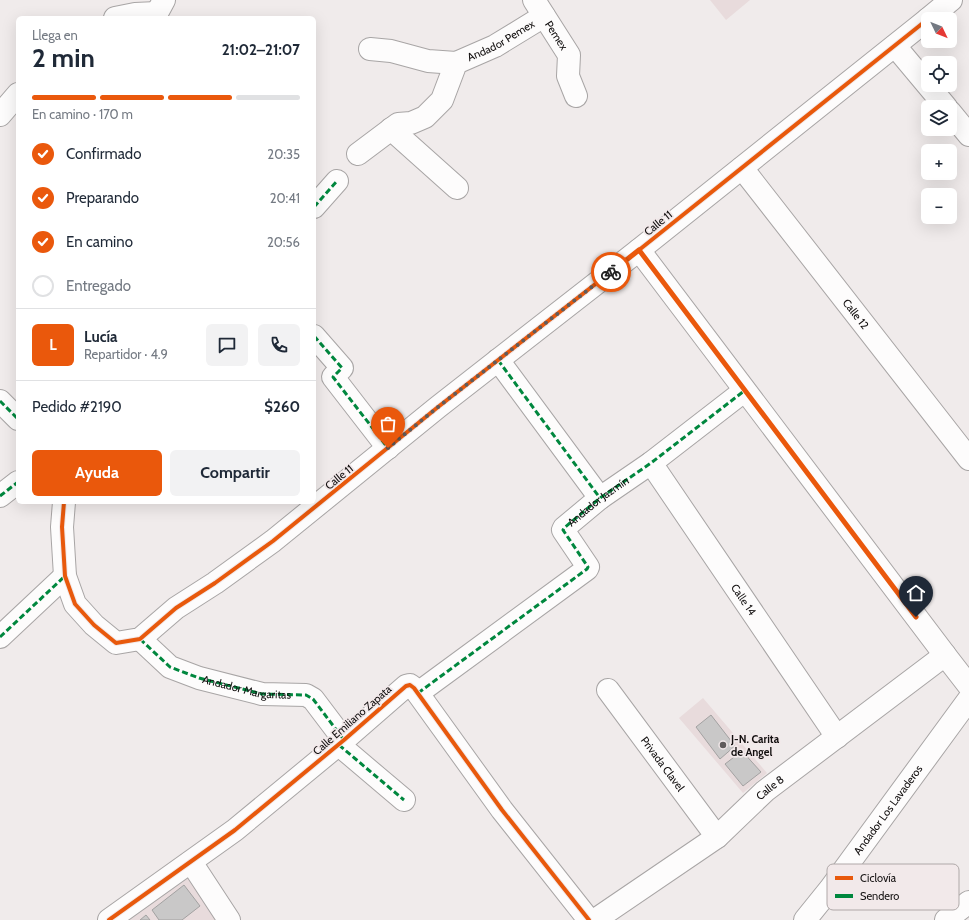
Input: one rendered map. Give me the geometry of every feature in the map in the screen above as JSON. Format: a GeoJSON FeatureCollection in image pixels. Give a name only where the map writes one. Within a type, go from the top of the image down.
{"type":"FeatureCollection","features":[{"type":"Feature","properties":{"kind":"street","name":"Calle 11"},"geometry":{"type":"LineString","coordinates":[[936,12],[951,0]]}},
{"type":"Feature","properties":{"kind":"street","name":"Andador Pemex"},"geometry":{"type":"LineString","coordinates":[[370,49],[391,50],[428,61],[456,63],[495,46],[539,8]]}},
{"type":"Feature","properties":{"kind":"street","name":"Pemex"},"geometry":{"type":"LineString","coordinates":[[539,8],[569,55],[568,76],[576,96]]}},
{"type":"Feature","properties":{"kind":"street"},"geometry":{"type":"LineString","coordinates":[[125,16],[159,10]]}},
{"type":"Feature","properties":{"kind":"street","name":"Calle 11"},"geometry":{"type":"LineString","coordinates":[[140,639],[176,608],[215,583],[273,541],[438,407],[639,250],[921,25]]}},
{"type":"Feature","properties":{"kind":"street"},"geometry":{"type":"LineString","coordinates":[[895,46],[940,100]]}},
{"type":"Feature","properties":{"kind":"street","name":"Andador Pemex"},"geometry":{"type":"LineString","coordinates":[[358,154],[398,124],[411,123],[425,116],[442,100],[456,63]]}},
{"type":"Feature","properties":{"kind":"street"},"geometry":{"type":"LineString","coordinates":[[0,115],[16,96]]}},
{"type":"Feature","properties":{"kind":"street"},"geometry":{"type":"LineString","coordinates":[[957,120],[969,135]]}},
{"type":"Feature","properties":{"kind":"street"},"geometry":{"type":"LineString","coordinates":[[391,129],[457,188]]}},
{"type":"Feature","properties":{"kind":"street","name":"Calle 12"},"geometry":{"type":"LineString","coordinates":[[742,168],[969,459]]}},
{"type":"Feature","properties":{"kind":"street"},"geometry":{"type":"LineString","coordinates":[[316,203],[337,181]]}},
{"type":"Feature","properties":{"kind":"street"},"geometry":{"type":"LineString","coordinates":[[639,250],[744,391],[969,686]]}},
{"type":"Feature","properties":{"kind":"street"},"geometry":{"type":"LineString","coordinates":[[316,338],[342,368],[332,377],[388,448]]}},
{"type":"Feature","properties":{"kind":"street"},"geometry":{"type":"LineString","coordinates":[[498,360],[600,498]]}},
{"type":"Feature","properties":{"kind":"street","name":"Andador Jazmín"},"geometry":{"type":"LineString","coordinates":[[418,694],[588,569],[563,530],[600,498],[651,463],[744,391]]}},
{"type":"Feature","properties":{"kind":"street"},"geometry":{"type":"LineString","coordinates":[[0,401],[16,417]]}},
{"type":"Feature","properties":{"kind":"street","name":"Calle 14"},"geometry":{"type":"LineString","coordinates":[[651,463],[837,737]]}},
{"type":"Feature","properties":{"kind":"street"},"geometry":{"type":"LineString","coordinates":[[0,496],[16,484]]}},
{"type":"Feature","properties":{"kind":"street"},"geometry":{"type":"LineString","coordinates":[[64,504],[62,528],[65,576],[75,604],[94,625],[116,643],[140,639]]}},
{"type":"Feature","properties":{"kind":"street"},"geometry":{"type":"LineString","coordinates":[[0,636],[65,576]]}},
{"type":"Feature","properties":{"kind":"street","name":"Andador Margaritas"},"geometry":{"type":"LineString","coordinates":[[140,639],[170,667],[199,678],[262,694],[306,695],[312,699],[341,743],[404,800]]}},
{"type":"Feature","properties":{"kind":"street","name":"Calle 8"},"geometry":{"type":"LineString","coordinates":[[595,920],[717,837],[765,791],[945,655]]}},
{"type":"Feature","properties":{"kind":"street","name":"Calle Emiliano Zapata"},"geometry":{"type":"LineString","coordinates":[[110,920],[235,830],[341,743],[406,686],[410,685],[418,694]]}},
{"type":"Feature","properties":{"kind":"street","name":"Privada Clavel"},"geometry":{"type":"LineString","coordinates":[[608,690],[717,837]]}},
{"type":"Feature","properties":{"kind":"street"},"geometry":{"type":"LineString","coordinates":[[418,694],[502,810],[589,920]]}},
{"type":"Feature","properties":{"kind":"street","name":"Andador Los Lavaderos"},"geometry":{"type":"LineString","coordinates":[[848,864],[969,699]]}},
{"type":"Feature","properties":{"kind":"street"},"geometry":{"type":"LineString","coordinates":[[191,862],[229,920]]}},
{"type":"Feature","properties":{"kind":"street","name":"Andador Los Lavaderos"},"geometry":{"type":"LineString","coordinates":[[805,920],[827,892]]}},
{"type":"Feature","properties":{"kind":"street"},"geometry":{"type":"LineString","coordinates":[[959,910],[969,902]]}},
{"type":"Feature","properties":{"kind":"street"},"geometry":{"type":"LineString","coordinates":[[946,920],[959,910]]}},
{"type":"Feature","properties":{"kind":"shaded area"},"geometry":{"type":"Polygon","coordinates":[[[710,0],[750,0],[726,20],[710,0]]]}},
{"type":"Feature","properties":{"kind":"shaded area","name":"J-N. Carita de Angel"},"geometry":{"type":"Polygon","coordinates":[[[703,698],[767,773],[743,793],[679,718],[703,698]]]}},
{"type":"Feature","properties":{"kind":"shaded area"},"geometry":{"type":"Polygon","coordinates":[[[189,870],[221,920],[121,920],[189,870]]]}},
{"type":"Feature","properties":{"kind":"building"},"geometry":{"type":"Polygon","coordinates":[[[711,715],[735,746],[720,759],[696,727],[711,715]]]}},
{"type":"Feature","properties":{"kind":"building"},"geometry":{"type":"Polygon","coordinates":[[[742,751],[761,772],[743,786],[725,764],[742,751]]]}},
{"type":"Feature","properties":{"kind":"building"},"geometry":{"type":"Polygon","coordinates":[[[184,885],[200,906],[182,920],[159,920],[152,910],[184,885]]]}},
{"type":"Feature","properties":{"kind":"building"},"geometry":{"type":"Polygon","coordinates":[[[146,915],[150,920],[140,920],[146,915]]]}},
{"type":"Feature","properties":{"kind":"marked path"},"geometry":{"type":"LineString","coordinates":[[316,205],[337,181]]}},
{"type":"Feature","properties":{"kind":"marked path"},"geometry":{"type":"LineString","coordinates":[[316,338],[342,368],[333,377],[388,448]]}},
{"type":"Feature","properties":{"kind":"marked path"},"geometry":{"type":"LineString","coordinates":[[498,360],[600,498]]}},
{"type":"Feature","properties":{"kind":"marked path"},"geometry":{"type":"LineString","coordinates":[[418,693],[587,569],[588,567],[563,530],[564,528],[600,498],[651,463],[744,391]]}},
{"type":"Feature","properties":{"kind":"marked path"},"geometry":{"type":"LineString","coordinates":[[0,401],[16,417]]}},
{"type":"Feature","properties":{"kind":"marked path"},"geometry":{"type":"LineString","coordinates":[[0,496],[16,484]]}},
{"type":"Feature","properties":{"kind":"marked path"},"geometry":{"type":"LineString","coordinates":[[0,637],[65,576]]}},
{"type":"Feature","properties":{"kind":"marked path"},"geometry":{"type":"LineString","coordinates":[[140,639],[170,667],[199,678],[262,694],[306,695],[313,699],[344,740]]}},
{"type":"Feature","properties":{"kind":"marked path"},"geometry":{"type":"LineString","coordinates":[[339,745],[404,800]]}},
{"type":"Feature","properties":{"kind":"cycle path"},"geometry":{"type":"LineString","coordinates":[[64,504],[62,527],[65,576],[75,604],[94,625],[116,643],[140,639],[176,608],[215,583],[273,541],[438,407],[639,250],[921,25]]}},
{"type":"Feature","properties":{"kind":"cycle path"},"geometry":{"type":"LineString","coordinates":[[109,920],[235,830],[344,740],[406,686],[410,685],[414,688],[502,810],[589,920]]}},
{"type":"Feature","properties":{"kind":"way so far"},"geometry":{"type":"LineString","coordinates":[[388,448],[438,407],[611,272]]}},
{"type":"Feature","properties":{"kind":"place","name":"J-N. Carita de Angel"},"geometry":{"type":"Point","coordinates":[723,745]}},
{"type":"Feature","properties":{"kind":"route"},"geometry":{"type":"LineString","coordinates":[[611,272],[639,250],[916,617]]}}]}
